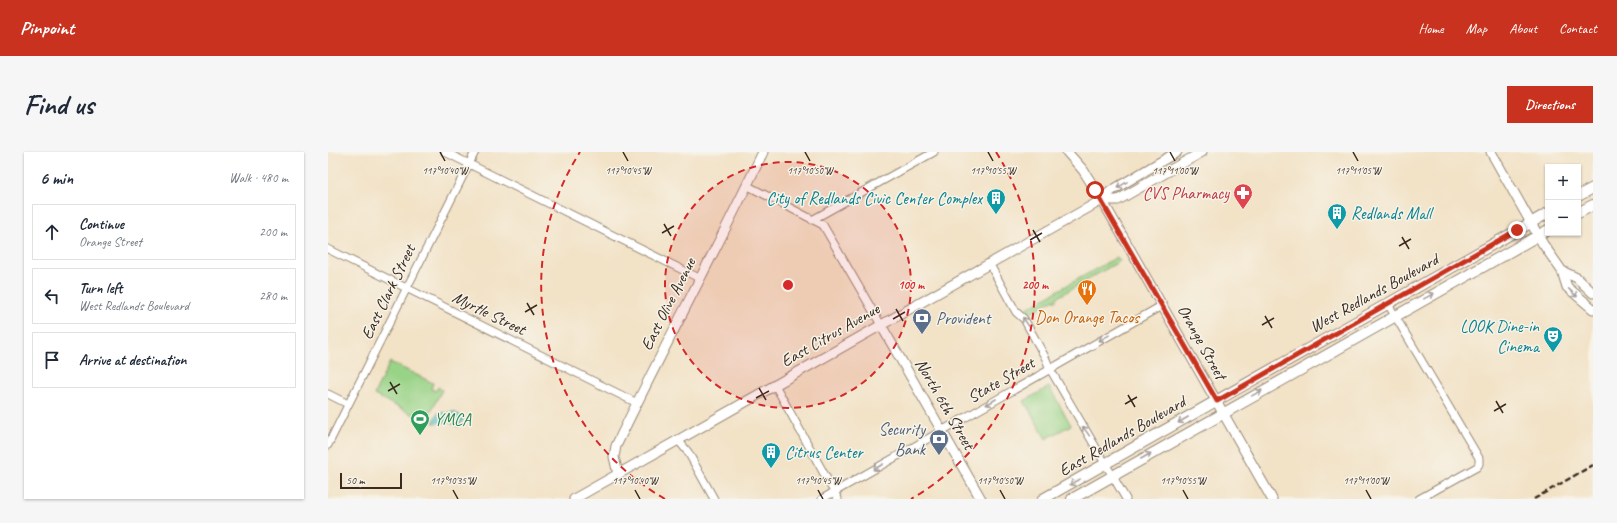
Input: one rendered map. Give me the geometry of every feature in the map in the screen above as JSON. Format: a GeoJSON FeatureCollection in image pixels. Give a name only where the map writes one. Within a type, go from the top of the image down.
{"type":"FeatureCollection","features":[{"type":"Feature","properties":{"kind":"main road","name":"Orange Street"},"geometry":{"type":"LineString","coordinates":[[1067,152],[1083,170],[1102,200],[1272,499]]}},
{"type":"Feature","properties":{"kind":"main road"},"geometry":{"type":"LineString","coordinates":[[1102,200],[1111,191],[1177,152]]}},
{"type":"Feature","properties":{"kind":"main road"},"geometry":{"type":"LineString","coordinates":[[1102,200],[1118,200],[1202,152]]}},
{"type":"Feature","properties":{"kind":"main road"},"geometry":{"type":"LineString","coordinates":[[1490,152],[1538,235],[1562,271],[1567,287],[1593,309]]}},
{"type":"Feature","properties":{"kind":"main road","name":"East Olive Avenue"},"geometry":{"type":"LineString","coordinates":[[618,474],[614,457],[616,446],[699,278],[748,186],[761,153]]}},
{"type":"Feature","properties":{"kind":"main road"},"geometry":{"type":"LineString","coordinates":[[1581,194],[1593,188]]}},
{"type":"Feature","properties":{"kind":"main road","name":"East Citrus Avenue"},"geometry":{"type":"LineString","coordinates":[[574,499],[1102,200]]}},
{"type":"Feature","properties":{"kind":"main road"},"geometry":{"type":"LineString","coordinates":[[1581,211],[1593,204]]}},
{"type":"Feature","properties":{"kind":"main road","name":"West Redlands Boulevard"},"geometry":{"type":"LineString","coordinates":[[1217,401],[1545,214]]}},
{"type":"Feature","properties":{"kind":"main road","name":"West Redlands Boulevard"},"geometry":{"type":"LineString","coordinates":[[1223,412],[1545,232]]}},
{"type":"Feature","properties":{"kind":"main road"},"geometry":{"type":"LineString","coordinates":[[1562,271],[1577,278],[1593,293]]}},
{"type":"Feature","properties":{"kind":"main road","name":"North 6th Street"},"geometry":{"type":"LineString","coordinates":[[880,325],[981,499]]}},
{"type":"Feature","properties":{"kind":"main road","name":"East Redlands Boulevard"},"geometry":{"type":"LineString","coordinates":[[1043,499],[1217,401]]}},
{"type":"Feature","properties":{"kind":"main road","name":"East Redlands Boulevard"},"geometry":{"type":"LineString","coordinates":[[1072,499],[1223,412]]}},
{"type":"Feature","properties":{"kind":"street"},"geometry":{"type":"LineString","coordinates":[[446,152],[699,278]]}},
{"type":"Feature","properties":{"kind":"street","name":"East Clark Street"},"geometry":{"type":"LineString","coordinates":[[328,445],[474,152]]}},
{"type":"Feature","properties":{"kind":"street"},"geometry":{"type":"LineString","coordinates":[[812,220],[934,152]]}},
{"type":"Feature","properties":{"kind":"street"},"geometry":{"type":"LineString","coordinates":[[748,186],[825,228],[880,325]]}},
{"type":"Feature","properties":{"kind":"street","name":"Myrtle Street"},"geometry":{"type":"LineString","coordinates":[[328,249],[637,403]]}},
{"type":"Feature","properties":{"kind":"street"},"geometry":{"type":"LineString","coordinates":[[989,263],[1016,312],[1024,319],[1050,369],[1126,499]]}},
{"type":"Feature","properties":{"kind":"street"},"geometry":{"type":"LineString","coordinates":[[1388,304],[1479,458],[1479,464],[1477,467],[1420,499]]}},
{"type":"Feature","properties":{"kind":"street","name":"State Street"},"geometry":{"type":"LineString","coordinates":[[822,499],[1163,306]]}},
{"type":"Feature","properties":{"kind":"street"},"geometry":{"type":"LineString","coordinates":[[774,385],[838,499]]}},
{"type":"Feature","properties":{"kind":"street"},"geometry":{"type":"LineString","coordinates":[[328,394],[348,404]]}},
{"type":"Feature","properties":{"kind":"street"},"geometry":{"type":"LineString","coordinates":[[678,440],[688,452],[714,499]]}},
{"type":"Feature","properties":{"kind":"green space"},"geometry":{"type":"Polygon","coordinates":[[[1117,257],[1120,261],[1056,298],[1057,300],[1055,301],[1054,299],[1030,313],[1027,308],[1117,257]]]}},
{"type":"Feature","properties":{"kind":"green space"},"geometry":{"type":"Polygon","coordinates":[[[390,362],[433,383],[431,389],[436,391],[438,387],[442,390],[426,421],[374,395],[390,362]]]}},
{"type":"Feature","properties":{"kind":"green space"},"geometry":{"type":"Polygon","coordinates":[[[1049,387],[1071,425],[1046,439],[1024,401],[1049,387]]]}},
{"type":"Feature","properties":{"kind":"water"},"geometry":{"type":"Polygon","coordinates":[[[454,412],[464,418],[459,427],[449,422],[433,423],[438,413],[454,412]]]}},
{"type":"Feature","properties":{"kind":"railway"},"geometry":{"type":"LineString","coordinates":[[1534,499],[1593,465]]}},
{"type":"Feature","properties":{"kind":"place","name":"CVS Pharmacy"},"geometry":{"type":"Point","coordinates":[1243,210]}},
{"type":"Feature","properties":{"kind":"place","name":"City of Redlands Civic Center Complex"},"geometry":{"type":"Point","coordinates":[996,215]}},
{"type":"Feature","properties":{"kind":"place","name":"Redlands Mall"},"geometry":{"type":"Point","coordinates":[1337,230]}},
{"type":"Feature","properties":{"kind":"place","name":"Don Orange Tacos"},"geometry":{"type":"Point","coordinates":[1087,306]}},
{"type":"Feature","properties":{"kind":"place","name":"Provident"},"geometry":{"type":"Point","coordinates":[922,335]}},
{"type":"Feature","properties":{"kind":"place","name":"LOOK Dine-in Cinema"},"geometry":{"type":"Point","coordinates":[1553,353]}},
{"type":"Feature","properties":{"kind":"place","name":"YMCA"},"geometry":{"type":"Point","coordinates":[420,436]}},
{"type":"Feature","properties":{"kind":"place","name":"Security Bank"},"geometry":{"type":"Point","coordinates":[939,456]}},
{"type":"Feature","properties":{"kind":"place","name":"Citrus Center"},"geometry":{"type":"Point","coordinates":[771,469]}},
{"type":"Feature","properties":{"kind":"route"},"geometry":{"type":"LineString","coordinates":[[1095,190],[1217,401],[1517,230]]}}]}
